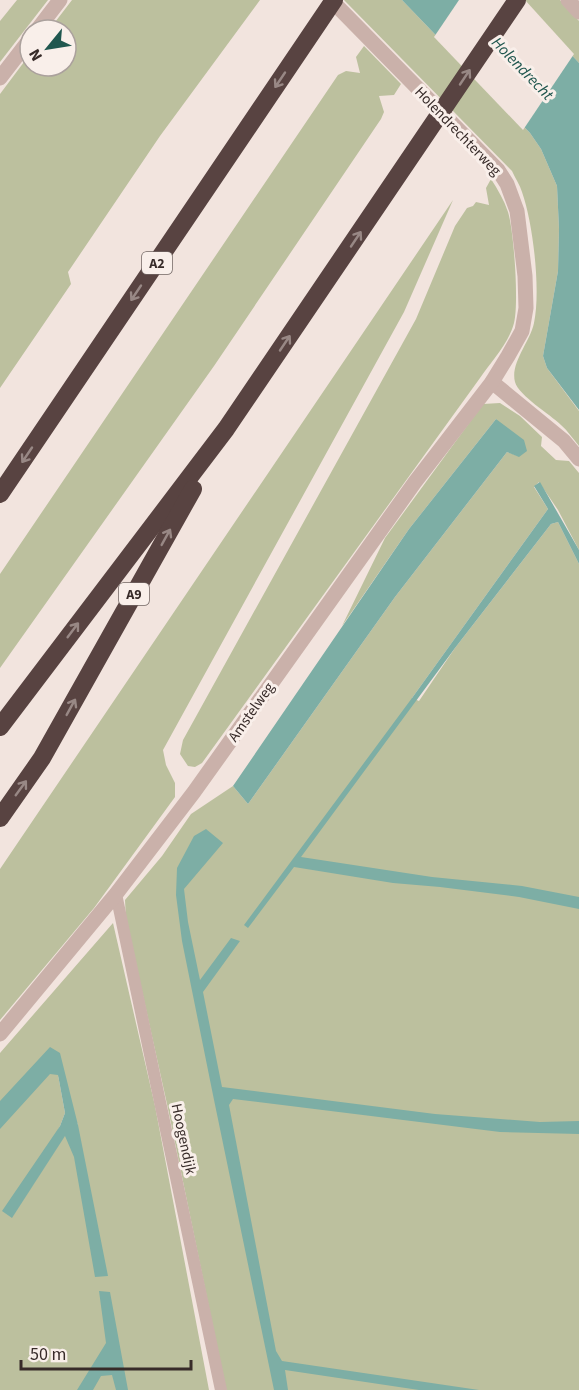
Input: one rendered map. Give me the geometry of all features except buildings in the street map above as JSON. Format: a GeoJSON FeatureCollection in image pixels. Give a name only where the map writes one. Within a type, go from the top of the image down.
{"type":"FeatureCollection","features":[{"type":"Feature","properties":{"kind":"highway","name":"A2"},"geometry":{"type":"LineString","coordinates":[[0,494],[332,0]]}},
{"type":"Feature","properties":{"kind":"highway"},"geometry":{"type":"LineString","coordinates":[[0,727],[226,429],[517,0]]}},
{"type":"Feature","properties":{"kind":"highway","name":"A9"},"geometry":{"type":"LineString","coordinates":[[0,818],[42,758],[226,429]]}},
{"type":"Feature","properties":{"kind":"street"},"geometry":{"type":"LineString","coordinates":[[46,18],[60,0]]}},
{"type":"Feature","properties":{"kind":"street","name":"Holendrechterweg"},"geometry":{"type":"LineString","coordinates":[[332,0],[498,170],[513,196],[522,245],[526,308],[522,331],[492,382]]}},
{"type":"Feature","properties":{"kind":"street"},"geometry":{"type":"LineString","coordinates":[[568,0],[579,12]]}},
{"type":"Feature","properties":{"kind":"street"},"geometry":{"type":"LineString","coordinates":[[0,78],[18,55]]}},
{"type":"Feature","properties":{"kind":"street"},"geometry":{"type":"LineString","coordinates":[[492,382],[564,441],[579,459]]}},
{"type":"Feature","properties":{"kind":"street","name":"Amstelweg"},"geometry":{"type":"LineString","coordinates":[[0,1034],[116,894],[194,792],[415,482],[492,382]]}},
{"type":"Feature","properties":{"kind":"lane","name":"Hoogendijk"},"geometry":{"type":"LineString","coordinates":[[116,894],[221,1390]]}},
{"type":"Feature","properties":{"kind":"green space"},"geometry":{"type":"Polygon","coordinates":[[[17,0],[48,0],[34,18],[18,18],[18,39],[0,62],[0,21],[17,0]]]}},
{"type":"Feature","properties":{"kind":"green space"},"geometry":{"type":"Polygon","coordinates":[[[72,0],[260,0],[160,136],[68,272],[71,284],[0,388],[0,94],[18,70],[18,78],[78,78],[78,18],[58,18],[72,0]]]}},
{"type":"Feature","properties":{"kind":"green space"},"geometry":{"type":"Polygon","coordinates":[[[344,0],[402,0],[530,133],[541,149],[557,186],[559,229],[558,271],[543,356],[547,368],[579,411],[579,446],[564,427],[522,393],[515,382],[515,367],[534,323],[537,293],[530,221],[521,189],[512,171],[344,0]]]}},
{"type":"Feature","properties":{"kind":"green space"},"geometry":{"type":"Polygon","coordinates":[[[521,0],[560,0],[579,21],[579,63],[521,0]]]}},
{"type":"Feature","properties":{"kind":"green space"},"geometry":{"type":"Polygon","coordinates":[[[364,46],[401,84],[394,95],[379,96],[384,112],[381,119],[214,366],[0,668],[0,574],[338,75],[346,71],[360,73],[356,57],[364,46]]]}},
{"type":"Feature","properties":{"kind":"green space"},"geometry":{"type":"Polygon","coordinates":[[[491,179],[506,208],[512,235],[516,300],[514,323],[508,338],[202,763],[195,767],[188,766],[180,754],[183,740],[416,319],[455,226],[467,208],[476,202],[489,205],[486,188],[491,179]]]}},
{"type":"Feature","properties":{"kind":"green space"},"geometry":{"type":"Polygon","coordinates":[[[453,200],[404,312],[163,750],[166,765],[175,783],[175,797],[94,908],[0,1020],[0,869],[453,200]]]}},
{"type":"Feature","properties":{"kind":"green space"},"geometry":{"type":"Polygon","coordinates":[[[500,403],[520,416],[542,437],[541,446],[556,460],[569,461],[579,473],[579,550],[558,510],[539,482],[534,487],[548,509],[412,698],[419,701],[455,648],[551,524],[558,522],[579,564],[579,1390],[226,1390],[126,919],[125,900],[162,856],[191,814],[233,786],[248,804],[395,597],[507,452],[518,456],[496,419],[409,529],[342,626],[385,538],[483,404],[500,403]]]}},
{"type":"Feature","properties":{"kind":"green space"},"geometry":{"type":"Polygon","coordinates":[[[113,923],[155,1106],[209,1390],[0,1390],[0,1053],[113,923]],[[58,1075],[65,1113],[12,1217],[65,1135],[78,1125],[58,1075]]]}},
{"type":"Feature","properties":{"kind":"water","name":"Holendrecht"},"geometry":{"type":"Polygon","coordinates":[[[402,0],[521,0],[579,63],[579,410],[547,368],[543,356],[558,271],[557,186],[541,149],[530,133],[402,0]]]}},
{"type":"Feature","properties":{"kind":"water"},"geometry":{"type":"Polygon","coordinates":[[[496,419],[524,440],[527,451],[519,457],[507,452],[395,597],[248,804],[233,786],[409,529],[496,419]]]}},
{"type":"Feature","properties":{"kind":"water"},"geometry":{"type":"Polygon","coordinates":[[[540,482],[579,550],[579,564],[558,522],[551,524],[455,648],[301,857],[432,877],[522,886],[579,897],[579,909],[519,897],[393,883],[294,867],[248,928],[244,925],[548,509],[534,486],[540,482]]]}},
{"type":"Feature","properties":{"kind":"water"},"geometry":{"type":"Polygon","coordinates":[[[206,829],[223,843],[184,889],[200,980],[231,938],[240,941],[203,992],[222,1087],[435,1114],[540,1122],[579,1121],[579,1134],[500,1132],[233,1099],[229,1105],[276,1351],[282,1361],[479,1390],[419,1390],[285,1370],[288,1390],[274,1390],[182,941],[176,895],[177,868],[194,836],[206,829]]]}},
{"type":"Feature","properties":{"kind":"water"},"geometry":{"type":"Polygon","coordinates":[[[50,1047],[60,1053],[78,1125],[108,1276],[95,1277],[74,1157],[65,1136],[12,1218],[2,1211],[60,1126],[65,1113],[58,1075],[50,1074],[0,1129],[0,1101],[50,1047]]]}},
{"type":"Feature","properties":{"kind":"water"},"geometry":{"type":"Polygon","coordinates":[[[99,1291],[110,1292],[128,1390],[116,1390],[112,1375],[101,1376],[93,1390],[77,1390],[106,1343],[99,1291]]]}},
{"type":"Feature","properties":{"kind":"pier"},"geometry":{"type":"Polygon","coordinates":[[[459,0],[525,0],[574,54],[523,130],[434,37],[459,0]]]}}]}
